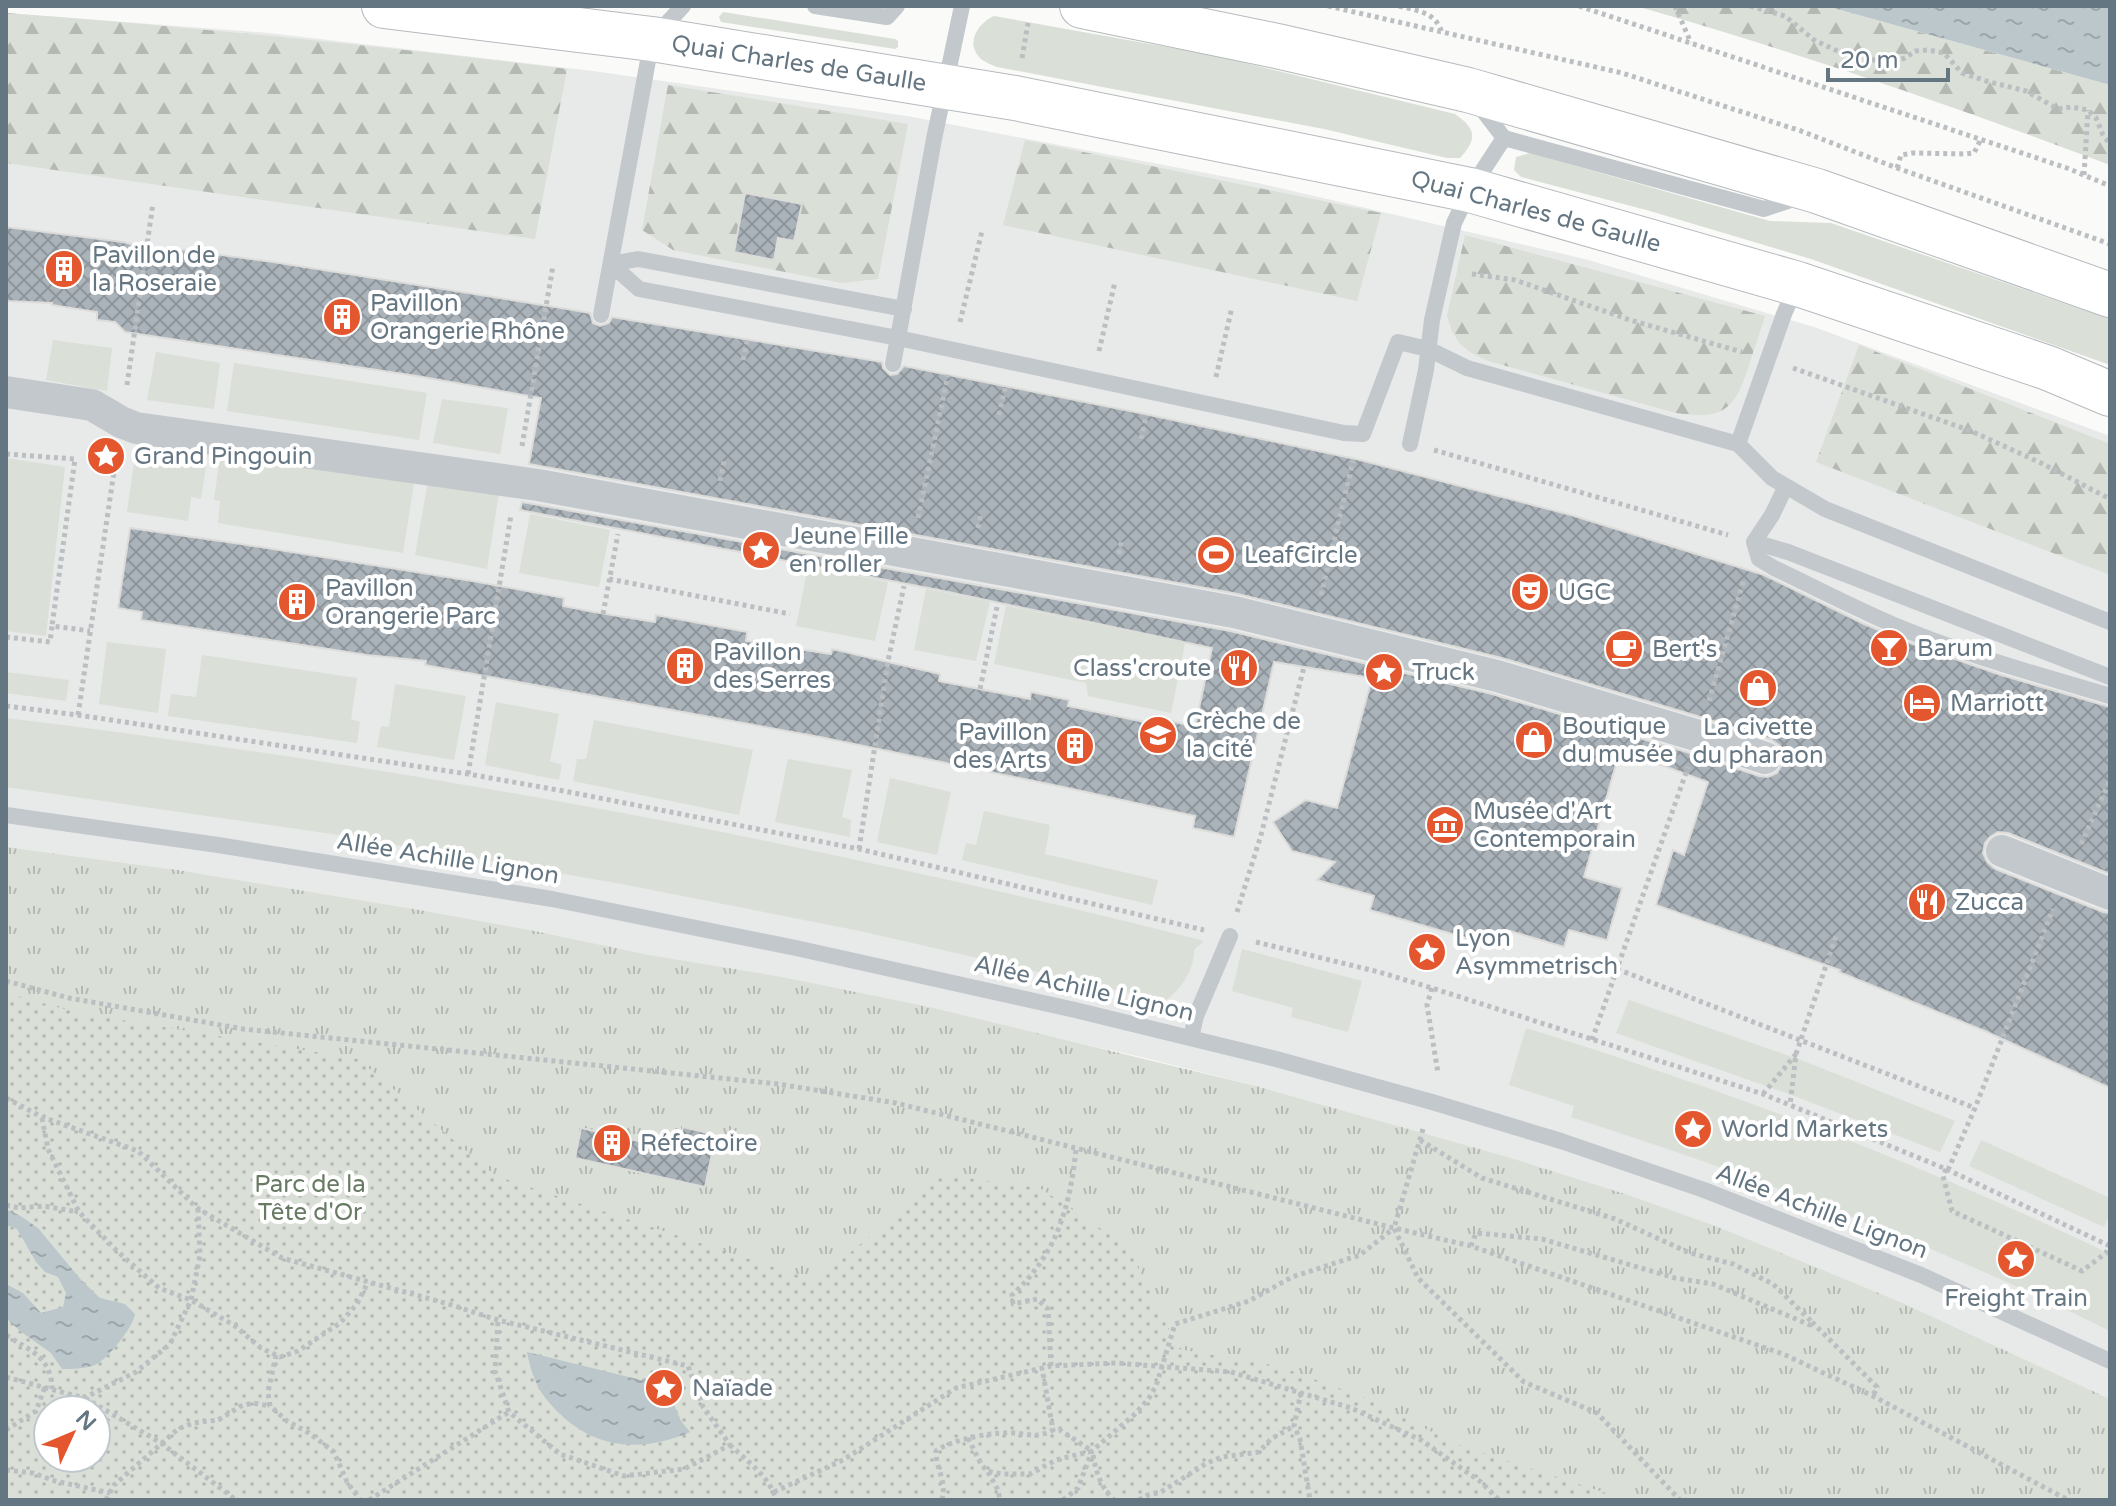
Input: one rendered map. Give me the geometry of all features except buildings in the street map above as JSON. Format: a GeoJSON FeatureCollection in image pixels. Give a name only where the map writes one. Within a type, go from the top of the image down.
{"type":"FeatureCollection","features":[{"type":"Feature","properties":{"kind":"main road","name":"Quai Charles de Gaulle"},"geometry":{"type":"LineString","coordinates":[[384,6],[652,39],[1015,98],[1470,190],[1798,284],[2048,368],[2110,394]]}},
{"type":"Feature","properties":{"kind":"main road"},"geometry":{"type":"LineString","coordinates":[[1082,6],[1468,90],[1817,191],[2110,295]]}},
{"type":"Feature","properties":{"kind":"street"},"geometry":{"type":"LineString","coordinates":[[6,392],[92,405],[136,428],[516,482],[1234,612],[1497,676],[1765,758]]}},
{"type":"Feature","properties":{"kind":"street"},"geometry":{"type":"LineString","coordinates":[[2002,851],[2110,894]]}},
{"type":"Feature","properties":{"kind":"lane","name":"Quai Charles de Gaulle"},"geometry":{"type":"LineString","coordinates":[[652,39],[683,6]]}},
{"type":"Feature","properties":{"kind":"lane"},"geometry":{"type":"LineString","coordinates":[[815,6],[887,17],[897,6]]}},
{"type":"Feature","properties":{"kind":"lane","name":"Quai Charles de Gaulle"},"geometry":{"type":"LineString","coordinates":[[946,87],[962,6]]}},
{"type":"Feature","properties":{"kind":"lane"},"geometry":{"type":"LineString","coordinates":[[601,315],[652,39]]}},
{"type":"Feature","properties":{"kind":"lane"},"geometry":{"type":"LineString","coordinates":[[893,364],[946,87]]}},
{"type":"Feature","properties":{"kind":"lane"},"geometry":{"type":"LineString","coordinates":[[1468,90],[1504,138],[1764,209],[1817,191]]}},
{"type":"Feature","properties":{"kind":"lane"},"geometry":{"type":"LineString","coordinates":[[1410,444],[1426,370],[1432,320],[1454,223],[1470,190],[1504,138]]}},
{"type":"Feature","properties":{"kind":"lane"},"geometry":{"type":"LineString","coordinates":[[611,264],[638,259],[904,309]]}},
{"type":"Feature","properties":{"kind":"lane"},"geometry":{"type":"LineString","coordinates":[[611,264],[639,289],[898,338],[1344,433],[1363,434],[1398,342],[1428,349],[1467,368],[1738,444],[1772,478],[1825,509],[2110,622]]}},
{"type":"Feature","properties":{"kind":"lane"},"geometry":{"type":"LineString","coordinates":[[1738,444],[1784,314],[1798,284]]}},
{"type":"Feature","properties":{"kind":"lane"},"geometry":{"type":"LineString","coordinates":[[1754,542],[1786,486]]}},
{"type":"Feature","properties":{"kind":"lane"},"geometry":{"type":"LineString","coordinates":[[1754,542],[1788,552],[2110,677]]}},
{"type":"Feature","properties":{"kind":"lane"},"geometry":{"type":"LineString","coordinates":[[1754,542],[1759,559],[1774,568],[1899,627],[2007,666],[2110,696]]}},
{"type":"Feature","properties":{"kind":"lane","name":"Allée Achille Lignon"},"geometry":{"type":"LineString","coordinates":[[6,815],[218,845],[552,899],[796,948],[1191,1038],[1432,1102],[1561,1141],[1704,1190],[1921,1275],[2110,1361]]}},
{"type":"Feature","properties":{"kind":"lane"},"geometry":{"type":"LineString","coordinates":[[1191,1038],[1196,1016],[1230,936]]}},
{"type":"Feature","properties":{"kind":"path"},"geometry":{"type":"LineString","coordinates":[[1328,6],[1622,73],[1801,131],[2110,244]]}},
{"type":"Feature","properties":{"kind":"path"},"geometry":{"type":"LineString","coordinates":[[1399,6],[1426,13]]}},
{"type":"Feature","properties":{"kind":"path"},"geometry":{"type":"LineString","coordinates":[[1579,6],[1981,139],[2110,186]]}},
{"type":"Feature","properties":{"kind":"path"},"geometry":{"type":"LineString","coordinates":[[1675,6],[1691,44]]}},
{"type":"Feature","properties":{"kind":"path"},"geometry":{"type":"LineString","coordinates":[[1750,6],[1785,16],[1814,40],[1844,54],[1865,55],[1883,65],[1905,58],[1915,51],[1944,53],[1962,73],[2026,91],[2058,109],[2071,107],[2088,110],[2110,144]]}},
{"type":"Feature","properties":{"kind":"path"},"geometry":{"type":"LineString","coordinates":[[1020,69],[1028,23]]}},
{"type":"Feature","properties":{"kind":"path"},"geometry":{"type":"LineString","coordinates":[[2084,175],[2088,110]]}},
{"type":"Feature","properties":{"kind":"path"},"geometry":{"type":"LineString","coordinates":[[1897,168],[1901,155],[1974,153],[1981,139]]}},
{"type":"Feature","properties":{"kind":"path"},"geometry":{"type":"LineString","coordinates":[[859,849],[888,661],[982,231]]}},
{"type":"Feature","properties":{"kind":"path"},"geometry":{"type":"LineString","coordinates":[[1093,380],[1115,282]]}},
{"type":"Feature","properties":{"kind":"path"},"geometry":{"type":"LineString","coordinates":[[1211,404],[1232,307]]}},
{"type":"Feature","properties":{"kind":"path"},"geometry":{"type":"LineString","coordinates":[[1230,936],[1261,835],[1354,457],[1363,434]]}},
{"type":"Feature","properties":{"kind":"path"},"geometry":{"type":"LineString","coordinates":[[1410,444],[1754,542],[1699,736],[1592,1040]]}},
{"type":"Feature","properties":{"kind":"path"},"geometry":{"type":"LineString","coordinates":[[6,454],[75,459],[50,642],[6,637]]}},
{"type":"Feature","properties":{"kind":"path"},"geometry":{"type":"LineString","coordinates":[[603,614],[624,501]]}},
{"type":"Feature","properties":{"kind":"path"},"geometry":{"type":"LineString","coordinates":[[980,689],[1005,570]]}},
{"type":"Feature","properties":{"kind":"path"},"geometry":{"type":"LineString","coordinates":[[609,579],[790,614]]}},
{"type":"Feature","properties":{"kind":"path"},"geometry":{"type":"LineString","coordinates":[[52,626],[90,631]]}},
{"type":"Feature","properties":{"kind":"path"},"geometry":{"type":"LineString","coordinates":[[6,706],[483,777],[859,849],[1379,972],[1763,1094],[1947,1170],[2110,1246],[2106,1253],[2082,1271],[1952,1211],[1943,1176],[1947,1170],[1975,1108],[2066,876],[2110,780]]}},
{"type":"Feature","properties":{"kind":"path"},"geometry":{"type":"LineString","coordinates":[[1790,1105],[1796,1054],[1836,936]]}},
{"type":"Feature","properties":{"kind":"path"},"geometry":{"type":"LineString","coordinates":[[1617,969],[1975,1108]]}},
{"type":"Feature","properties":{"kind":"path"},"geometry":{"type":"LineString","coordinates":[[6,981],[69,998],[243,1029],[793,1087],[896,1103],[1471,1246],[1783,1354],[1873,1396],[2068,1500]]}},
{"type":"Feature","properties":{"kind":"path"},"geometry":{"type":"LineString","coordinates":[[1432,988],[1427,1005],[1438,1077],[1436,1084]]}},
{"type":"Feature","properties":{"kind":"path"},"geometry":{"type":"LineString","coordinates":[[1763,1094],[1796,1054]]}},
{"type":"Feature","properties":{"kind":"path"},"geometry":{"type":"LineString","coordinates":[[6,1098],[42,1117],[138,1151],[197,1208],[282,1258],[498,1320],[688,1366],[703,1407],[730,1445],[754,1466],[774,1492],[776,1500]]}},
{"type":"Feature","properties":{"kind":"path"},"geometry":{"type":"LineString","coordinates":[[42,1117],[48,1149],[79,1212],[159,1288],[191,1300],[235,1326],[261,1348],[280,1357],[298,1351],[340,1323],[357,1304],[368,1282]]}},
{"type":"Feature","properties":{"kind":"path"},"geometry":{"type":"LineString","coordinates":[[987,1471],[1030,1474],[1056,1460],[1092,1451],[1149,1398],[1156,1386],[1175,1324],[1249,1301],[1292,1277],[1360,1255],[1394,1228],[1426,1121]]}},
{"type":"Feature","properties":{"kind":"path"},"geometry":{"type":"LineString","coordinates":[[1420,1140],[1482,1178],[1615,1219],[1690,1253],[1733,1264],[1773,1284],[1877,1387],[1873,1396]]}},
{"type":"Feature","properties":{"kind":"path"},"geometry":{"type":"LineString","coordinates":[[1051,1366],[1048,1309],[1037,1299],[1013,1304],[1012,1295],[1041,1263],[1065,1215],[1076,1149]]}},
{"type":"Feature","properties":{"kind":"path"},"geometry":{"type":"LineString","coordinates":[[6,1205],[19,1208],[44,1206],[79,1212]]}},
{"type":"Feature","properties":{"kind":"path"},"geometry":{"type":"LineString","coordinates":[[92,1394],[136,1372],[170,1344],[191,1300],[200,1256],[197,1208]]}},
{"type":"Feature","properties":{"kind":"path"},"geometry":{"type":"LineString","coordinates":[[1394,1228],[1418,1278],[1524,1382],[1597,1413],[1680,1500]]}},
{"type":"Feature","properties":{"kind":"path"},"geometry":{"type":"LineString","coordinates":[[1471,1246],[1476,1233],[1542,1239],[1675,1278],[1713,1284],[1810,1325],[1812,1322]]}},
{"type":"Feature","properties":{"kind":"path"},"geometry":{"type":"LineString","coordinates":[[498,1320],[495,1371],[509,1412],[560,1454],[624,1476],[684,1469],[730,1445]]}},
{"type":"Feature","properties":{"kind":"path"},"geometry":{"type":"LineString","coordinates":[[6,1335],[34,1351],[46,1363],[52,1376],[36,1411],[6,1430]]}},
{"type":"Feature","properties":{"kind":"path"},"geometry":{"type":"LineString","coordinates":[[270,1406],[268,1392],[276,1355]]}},
{"type":"Feature","properties":{"kind":"path"},"geometry":{"type":"LineString","coordinates":[[774,1492],[843,1460],[956,1388],[1051,1366],[1116,1363],[1231,1372],[1351,1408],[1421,1440],[1481,1482],[1499,1500]]}},
{"type":"Feature","properties":{"kind":"path"},"geometry":{"type":"LineString","coordinates":[[1041,1368],[1053,1430]]}},
{"type":"Feature","properties":{"kind":"path"},"geometry":{"type":"LineString","coordinates":[[6,1377],[70,1394]]}},
{"type":"Feature","properties":{"kind":"path"},"geometry":{"type":"LineString","coordinates":[[1301,1392],[1294,1426],[1300,1439],[1310,1500]]}},
{"type":"Feature","properties":{"kind":"path"},"geometry":{"type":"LineString","coordinates":[[106,1500],[114,1485],[178,1429],[193,1423],[218,1420],[241,1406],[253,1403],[270,1406],[334,1452],[347,1482],[360,1500]]}},
{"type":"Feature","properties":{"kind":"path"},"geometry":{"type":"LineString","coordinates":[[369,1500],[509,1412]]}},
{"type":"Feature","properties":{"kind":"path"},"geometry":{"type":"LineString","coordinates":[[112,1414],[161,1443],[236,1500]]}},
{"type":"Feature","properties":{"kind":"path"},"geometry":{"type":"LineString","coordinates":[[1139,1500],[1161,1492],[1195,1469],[1222,1457],[1259,1452],[1271,1439],[1294,1426]]}},
{"type":"Feature","properties":{"kind":"path"},"geometry":{"type":"LineString","coordinates":[[945,1499],[943,1478],[936,1461],[936,1451],[944,1446],[968,1438],[1015,1433],[1031,1437],[1060,1430],[1092,1451],[1100,1481],[1114,1500]]}},
{"type":"Feature","properties":{"kind":"path"},"geometry":{"type":"LineString","coordinates":[[968,1438],[998,1490],[1000,1500]]}},
{"type":"Feature","properties":{"kind":"path"},"geometry":{"type":"LineString","coordinates":[[1063,1500],[1078,1488],[1092,1451]]}},
{"type":"Feature","properties":{"kind":"path"},"geometry":{"type":"LineString","coordinates":[[6,1470],[33,1473],[110,1493]]}},
{"type":"Feature","properties":{"kind":"shaded area"},"geometry":{"type":"Polygon","coordinates":[[[6,13],[269,33],[593,71],[907,116],[1258,183],[1585,259],[1814,327],[2110,436],[2110,1399],[1905,1304],[1501,1155],[1256,1086],[1141,1057],[777,976],[650,955],[420,910],[178,870],[6,847],[6,13]]]}},
{"type":"Feature","properties":{"kind":"green space"},"geometry":{"type":"Polygon","coordinates":[[[1636,6],[1826,6],[2110,85],[2110,165],[1874,81],[1636,6]]]}},
{"type":"Feature","properties":{"kind":"green space"},"geometry":{"type":"Polygon","coordinates":[[[723,12],[895,39],[898,47],[721,22],[719,17],[723,12]]]}},
{"type":"Feature","properties":{"kind":"green space"},"geometry":{"type":"Polygon","coordinates":[[[6,13],[147,24],[567,69],[535,239],[6,163],[6,13]]]}},
{"type":"Feature","properties":{"kind":"green space"},"geometry":{"type":"Polygon","coordinates":[[[994,16],[1217,56],[1455,114],[1471,129],[1472,139],[1460,158],[1447,158],[1324,129],[997,67],[980,58],[974,46],[979,28],[994,16]]]}},
{"type":"Feature","properties":{"kind":"green space"},"geometry":{"type":"Polygon","coordinates":[[[668,85],[908,124],[878,279],[841,283],[673,250],[642,230],[668,85]]]}},
{"type":"Feature","properties":{"kind":"green space"},"geometry":{"type":"Polygon","coordinates":[[[1025,140],[1381,213],[1357,301],[1003,225],[1025,140]]]}},
{"type":"Feature","properties":{"kind":"green space"},"geometry":{"type":"Polygon","coordinates":[[[1530,153],[1770,221],[1831,223],[2110,319],[2110,365],[1811,259],[1521,177],[1514,170],[1516,157],[1530,153]]]}},
{"type":"Feature","properties":{"kind":"green space"},"geometry":{"type":"Polygon","coordinates":[[[1465,235],[1765,316],[1736,396],[1723,410],[1714,413],[1676,413],[1488,361],[1470,352],[1460,344],[1447,316],[1465,235]]]}},
{"type":"Feature","properties":{"kind":"green space"},"geometry":{"type":"Polygon","coordinates":[[[53,340],[112,348],[107,391],[46,380],[53,340]]]}},
{"type":"Feature","properties":{"kind":"green space"},"geometry":{"type":"Polygon","coordinates":[[[1859,345],[2110,444],[2110,575],[1816,462],[1859,345]]]}},
{"type":"Feature","properties":{"kind":"green space"},"geometry":{"type":"Polygon","coordinates":[[[156,352],[220,363],[214,409],[147,400],[156,352]]]}},
{"type":"Feature","properties":{"kind":"green space"},"geometry":{"type":"Polygon","coordinates":[[[234,363],[427,393],[419,440],[227,411],[234,363]]]}},
{"type":"Feature","properties":{"kind":"green space"},"geometry":{"type":"Polygon","coordinates":[[[442,399],[508,408],[500,454],[433,443],[442,399]]]}},
{"type":"Feature","properties":{"kind":"green space"},"geometry":{"type":"Polygon","coordinates":[[[138,435],[209,446],[201,499],[191,497],[188,521],[127,512],[138,435]]]}},
{"type":"Feature","properties":{"kind":"green space"},"geometry":{"type":"Polygon","coordinates":[[[221,449],[415,477],[403,553],[218,523],[220,501],[214,500],[221,449]]]}},
{"type":"Feature","properties":{"kind":"green space"},"geometry":{"type":"Polygon","coordinates":[[[6,458],[65,467],[46,636],[6,631],[6,458]]]}},
{"type":"Feature","properties":{"kind":"green space"},"geometry":{"type":"Polygon","coordinates":[[[428,481],[499,493],[487,569],[415,555],[428,481]]]}},
{"type":"Feature","properties":{"kind":"green space"},"geometry":{"type":"Polygon","coordinates":[[[530,514],[610,530],[599,587],[519,573],[530,514]]]}},
{"type":"Feature","properties":{"kind":"green space"},"geometry":{"type":"Polygon","coordinates":[[[808,567],[888,582],[875,641],[796,626],[808,567]]]}},
{"type":"Feature","properties":{"kind":"green space"},"geometry":{"type":"Polygon","coordinates":[[[926,589],[990,602],[976,661],[914,650],[926,589]]]}},
{"type":"Feature","properties":{"kind":"green space"},"geometry":{"type":"Polygon","coordinates":[[[1006,606],[1185,643],[1171,713],[1088,696],[1086,683],[994,664],[1006,606]]]}},
{"type":"Feature","properties":{"kind":"green space"},"geometry":{"type":"Polygon","coordinates":[[[107,642],[166,649],[158,713],[99,704],[107,642]]]}},
{"type":"Feature","properties":{"kind":"green space"},"geometry":{"type":"Polygon","coordinates":[[[202,655],[357,678],[351,719],[360,722],[357,743],[168,716],[171,694],[196,697],[202,655]]]}},
{"type":"Feature","properties":{"kind":"green space"},"geometry":{"type":"Polygon","coordinates":[[[6,672],[69,680],[66,701],[6,693],[6,672]]]}},
{"type":"Feature","properties":{"kind":"green space"},"geometry":{"type":"Polygon","coordinates":[[[395,684],[466,696],[454,760],[377,747],[381,726],[389,727],[395,684]]]}},
{"type":"Feature","properties":{"kind":"green space"},"geometry":{"type":"Polygon","coordinates":[[[496,702],[559,714],[550,761],[562,765],[559,780],[485,765],[496,702]]]}},
{"type":"Feature","properties":{"kind":"green space"},"geometry":{"type":"Polygon","coordinates":[[[6,718],[308,759],[608,810],[907,871],[1204,941],[1194,950],[1186,979],[1165,1001],[860,931],[622,884],[339,835],[6,787],[6,718]]]}},
{"type":"Feature","properties":{"kind":"green space"},"geometry":{"type":"Polygon","coordinates":[[[594,720],[753,750],[739,815],[573,781],[577,759],[586,759],[594,720]]]}},
{"type":"Feature","properties":{"kind":"green space"},"geometry":{"type":"Polygon","coordinates":[[[788,759],[852,770],[842,817],[851,820],[850,837],[775,822],[788,759]]]}},
{"type":"Feature","properties":{"kind":"green space"},"geometry":{"type":"Polygon","coordinates":[[[890,778],[951,792],[937,855],[877,842],[890,778]]]}},
{"type":"Feature","properties":{"kind":"green space"},"geometry":{"type":"Polygon","coordinates":[[[984,811],[1050,825],[1045,854],[1158,880],[1152,905],[962,860],[966,843],[976,845],[984,811]]]}},
{"type":"Feature","properties":{"kind":"green space","name":"Parc de la Tête d'Or"},"geometry":{"type":"Polygon","coordinates":[[[6,847],[178,870],[420,910],[929,1007],[1256,1086],[1501,1155],[1718,1227],[1905,1304],[2110,1399],[2110,1500],[6,1500],[6,847]]]}},
{"type":"Feature","properties":{"kind":"green space"},"geometry":{"type":"Polygon","coordinates":[[[1242,949],[1362,981],[1348,1032],[1291,1017],[1293,1008],[1232,991],[1242,949]]]}},
{"type":"Feature","properties":{"kind":"green space"},"geometry":{"type":"Polygon","coordinates":[[[6,993],[79,1013],[358,1059],[496,1176],[816,1281],[944,1175],[1040,1188],[1128,1247],[1178,1349],[1278,1366],[1363,1397],[1456,1444],[1627,1500],[6,1500],[6,993]]]}},
{"type":"Feature","properties":{"kind":"green space"},"geometry":{"type":"Polygon","coordinates":[[[1629,1000],[1801,1060],[1955,1121],[1940,1152],[1616,1033],[1629,1000]]]}},
{"type":"Feature","properties":{"kind":"green space"},"geometry":{"type":"Polygon","coordinates":[[[1526,1028],[1822,1130],[1967,1189],[2110,1254],[2110,1331],[1912,1241],[1709,1163],[1571,1117],[1574,1106],[1509,1085],[1526,1028]]]}},
{"type":"Feature","properties":{"kind":"green space"},"geometry":{"type":"Polygon","coordinates":[[[1981,1140],[2110,1198],[2110,1213],[2104,1227],[1969,1166],[1981,1140]]]}},
{"type":"Feature","properties":{"kind":"water"},"geometry":{"type":"Polygon","coordinates":[[[1826,6],[2110,6],[2110,85],[1826,6]]]}},
{"type":"Feature","properties":{"kind":"water"},"geometry":{"type":"Polygon","coordinates":[[[6,1210],[38,1228],[100,1298],[125,1304],[135,1314],[119,1342],[95,1365],[62,1369],[51,1353],[6,1318],[6,1284],[23,1293],[41,1313],[63,1307],[66,1293],[58,1277],[45,1272],[36,1262],[17,1229],[6,1225],[6,1210]]]}},
{"type":"Feature","properties":{"kind":"water"},"geometry":{"type":"Polygon","coordinates":[[[527,1352],[653,1383],[651,1395],[672,1400],[681,1421],[690,1432],[671,1439],[635,1445],[617,1444],[584,1432],[568,1421],[543,1395],[527,1352]]]}},
{"type":"Feature","properties":{"kind":"place","name":"Pavillon de la Roseraie"},"geometry":{"type":"Point","coordinates":[64,269]}},
{"type":"Feature","properties":{"kind":"place","name":"Pavillon Orangerie Rhône"},"geometry":{"type":"Point","coordinates":[342,317]}},
{"type":"Feature","properties":{"kind":"place","name":"Grand Pingouin"},"geometry":{"type":"Point","coordinates":[106,456]}},
{"type":"Feature","properties":{"kind":"place","name":"Jeune Fille en roller"},"geometry":{"type":"Point","coordinates":[761,550]}},
{"type":"Feature","properties":{"kind":"place","name":"LeafCircle"},"geometry":{"type":"Point","coordinates":[1216,555]}},
{"type":"Feature","properties":{"kind":"place","name":"UGC"},"geometry":{"type":"Point","coordinates":[1530,592]}},
{"type":"Feature","properties":{"kind":"place","name":"Pavillon Orangerie Parc"},"geometry":{"type":"Point","coordinates":[297,602]}},
{"type":"Feature","properties":{"kind":"place","name":"Barum"},"geometry":{"type":"Point","coordinates":[1889,648]}},
{"type":"Feature","properties":{"kind":"place","name":"Bert's"},"geometry":{"type":"Point","coordinates":[1624,649]}},
{"type":"Feature","properties":{"kind":"place","name":"Pavillon des Serres"},"geometry":{"type":"Point","coordinates":[685,666]}},
{"type":"Feature","properties":{"kind":"place","name":"Class'croute"},"geometry":{"type":"Point","coordinates":[1239,668]}},
{"type":"Feature","properties":{"kind":"place","name":"Truck"},"geometry":{"type":"Point","coordinates":[1384,672]}},
{"type":"Feature","properties":{"kind":"place","name":"La civette du pharaon"},"geometry":{"type":"Point","coordinates":[1758,688]}},
{"type":"Feature","properties":{"kind":"place","name":"Marriott"},"geometry":{"type":"Point","coordinates":[1922,703]}},
{"type":"Feature","properties":{"kind":"place","name":"Crèche de la cité"},"geometry":{"type":"Point","coordinates":[1158,735]}},
{"type":"Feature","properties":{"kind":"place","name":"Boutique du musée"},"geometry":{"type":"Point","coordinates":[1534,740]}},
{"type":"Feature","properties":{"kind":"place","name":"Pavillon des Arts"},"geometry":{"type":"Point","coordinates":[1075,746]}},
{"type":"Feature","properties":{"kind":"place","name":"Musée d'Art Contemporain"},"geometry":{"type":"Point","coordinates":[1445,825]}},
{"type":"Feature","properties":{"kind":"place","name":"Zucca"},"geometry":{"type":"Point","coordinates":[1927,902]}},
{"type":"Feature","properties":{"kind":"place","name":"Lyon Asymmetrisch"},"geometry":{"type":"Point","coordinates":[1427,952]}},
{"type":"Feature","properties":{"kind":"place","name":"World Markets"},"geometry":{"type":"Point","coordinates":[1693,1129]}},
{"type":"Feature","properties":{"kind":"place","name":"Réfectoire"},"geometry":{"type":"Point","coordinates":[612,1143]}},
{"type":"Feature","properties":{"kind":"place","name":"Freight Train"},"geometry":{"type":"Point","coordinates":[2016,1259]}},
{"type":"Feature","properties":{"kind":"place","name":"Naïade"},"geometry":{"type":"Point","coordinates":[664,1388]}}]}
